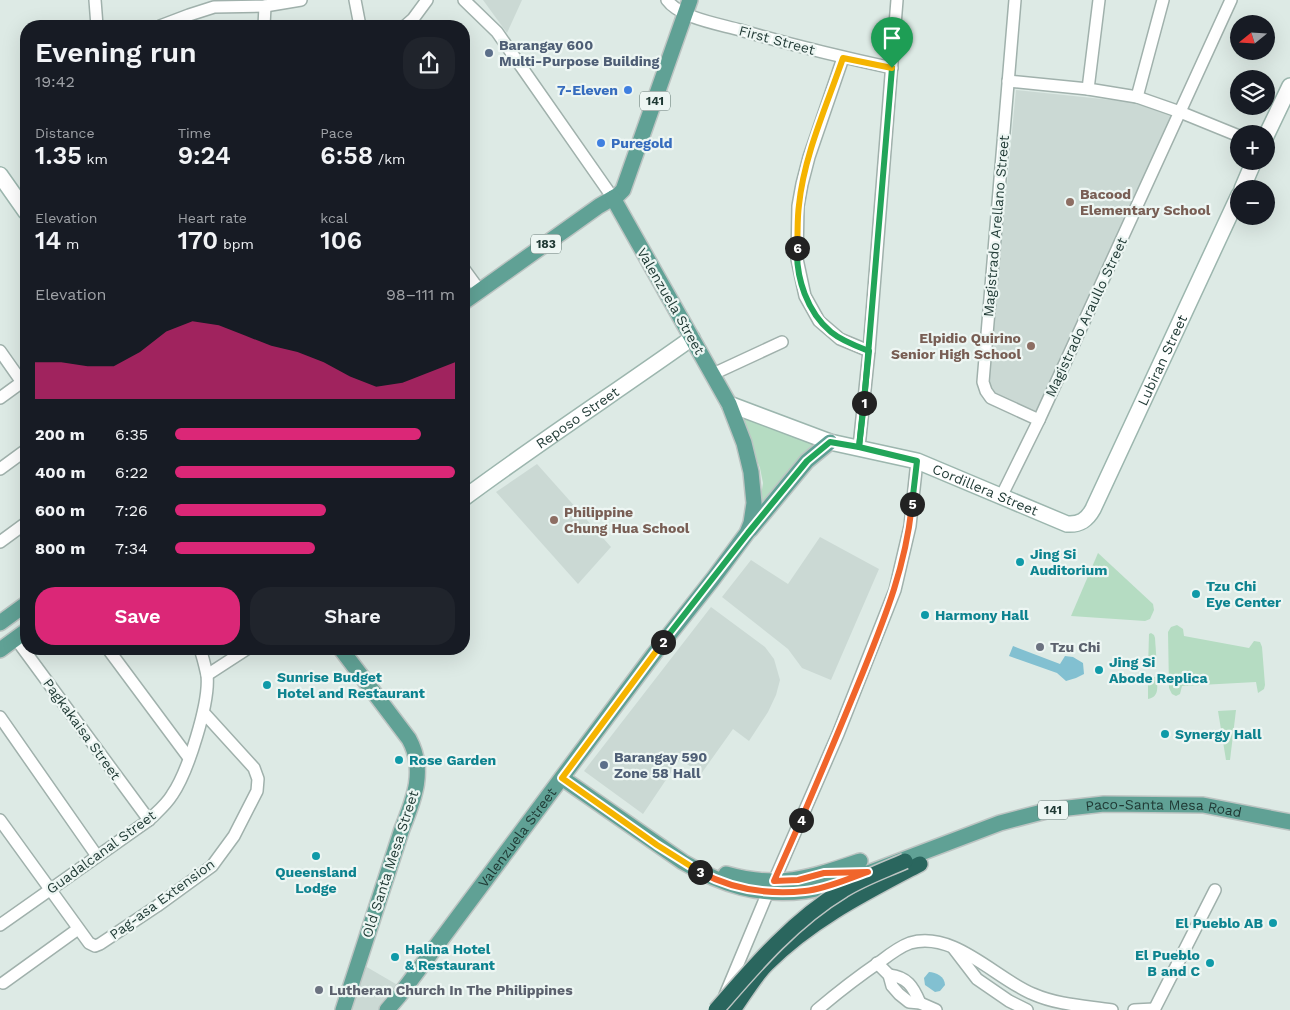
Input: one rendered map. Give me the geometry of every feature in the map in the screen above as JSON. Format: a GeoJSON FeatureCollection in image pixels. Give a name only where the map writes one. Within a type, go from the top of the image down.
{"type":"FeatureCollection","features":[{"type":"Feature","properties":{"kind":"highway"},"geometry":{"type":"LineString","coordinates":[[717,1010],[750,970],[796,924],[843,890],[912,863],[822,918],[767,965],[733,1010]]}},
{"type":"Feature","properties":{"kind":"main road","name":"141"},"geometry":{"type":"LineString","coordinates":[[613,198],[621,193],[625,185],[688,7]]}},
{"type":"Feature","properties":{"kind":"main road"},"geometry":{"type":"LineString","coordinates":[[1271,125],[1290,86]]}},
{"type":"Feature","properties":{"kind":"main road"},"geometry":{"type":"LineString","coordinates":[[0,175],[20,203]]}},
{"type":"Feature","properties":{"kind":"main road","name":"183"},"geometry":{"type":"LineString","coordinates":[[470,298],[613,198]]}},
{"type":"Feature","properties":{"kind":"main road","name":"Valenzuela Street"},"geometry":{"type":"LineString","coordinates":[[387,1010],[566,774],[654,654],[748,533],[754,503],[751,472],[744,443],[729,404],[613,198]]}},
{"type":"Feature","properties":{"kind":"main road","name":"Lubiran Street"},"geometry":{"type":"LineString","coordinates":[[1082,522],[1093,509],[1230,214]]}},
{"type":"Feature","properties":{"kind":"main road","name":"Reposo Street"},"geometry":{"type":"LineString","coordinates":[[470,494],[528,450],[575,420],[692,338]]}},
{"type":"Feature","properties":{"kind":"main road"},"geometry":{"type":"LineString","coordinates":[[729,404],[830,442],[807,461],[748,533]]}},
{"type":"Feature","properties":{"kind":"main road","name":"Cordillera Street"},"geometry":{"type":"LineString","coordinates":[[830,442],[917,461],[1067,524],[1082,522]]}},
{"type":"Feature","properties":{"kind":"main road"},"geometry":{"type":"LineString","coordinates":[[0,623],[20,608]]}},
{"type":"Feature","properties":{"kind":"main road"},"geometry":{"type":"LineString","coordinates":[[0,650],[20,636]]}},
{"type":"Feature","properties":{"kind":"main road","name":"Old Santa Mesa Street"},"geometry":{"type":"LineString","coordinates":[[343,1010],[402,829],[412,804],[418,775],[416,756],[409,740],[345,655]]}},
{"type":"Feature","properties":{"kind":"main road","name":"Paco-Santa Mesa Road"},"geometry":{"type":"LineString","coordinates":[[566,774],[657,845],[700,872],[729,885],[805,891],[822,888],[864,867],[1000,823],[1050,810],[1104,804],[1203,804],[1290,822]]}},
{"type":"Feature","properties":{"kind":"main road","name":"Paco-Santa Mesa Road"},"geometry":{"type":"LineString","coordinates":[[771,887],[824,873],[864,867]]}},
{"type":"Feature","properties":{"kind":"street"},"geometry":{"type":"LineString","coordinates":[[95,0],[97,20]]}},
{"type":"Feature","properties":{"kind":"street"},"geometry":{"type":"LineString","coordinates":[[174,20],[189,14],[214,8],[265,6],[301,0]]}},
{"type":"Feature","properties":{"kind":"street"},"geometry":{"type":"LineString","coordinates":[[355,0],[359,20]]}},
{"type":"Feature","properties":{"kind":"street"},"geometry":{"type":"LineString","coordinates":[[412,20],[427,0]]}},
{"type":"Feature","properties":{"kind":"street"},"geometry":{"type":"LineString","coordinates":[[464,0],[497,32],[613,198]]}},
{"type":"Feature","properties":{"kind":"street","name":"First Street"},"geometry":{"type":"LineString","coordinates":[[667,0],[675,8],[688,7],[791,45],[892,68]]}},
{"type":"Feature","properties":{"kind":"street"},"geometry":{"type":"LineString","coordinates":[[859,447],[869,351],[897,0]]}},
{"type":"Feature","properties":{"kind":"street","name":"Magistrado Arellano Street"},"geometry":{"type":"LineString","coordinates":[[1015,0],[983,382],[991,398],[1039,420]]}},
{"type":"Feature","properties":{"kind":"street"},"geometry":{"type":"LineString","coordinates":[[1088,90],[1099,0]]}},
{"type":"Feature","properties":{"kind":"street"},"geometry":{"type":"LineString","coordinates":[[1137,97],[1163,0]]}},
{"type":"Feature","properties":{"kind":"street","name":"Magistrado Araullo Street"},"geometry":{"type":"LineString","coordinates":[[1002,497],[1231,0]]}},
{"type":"Feature","properties":{"kind":"street"},"geometry":{"type":"LineString","coordinates":[[264,20],[265,6]]}},
{"type":"Feature","properties":{"kind":"street"},"geometry":{"type":"LineString","coordinates":[[843,58],[809,157],[802,184],[798,206],[797,259],[805,296],[819,321],[840,338],[869,351]]}},
{"type":"Feature","properties":{"kind":"street"},"geometry":{"type":"LineString","coordinates":[[1008,82],[1137,97],[1230,132]]}},
{"type":"Feature","properties":{"kind":"street"},"geometry":{"type":"LineString","coordinates":[[470,277],[480,291]]}},
{"type":"Feature","properties":{"kind":"street"},"geometry":{"type":"LineString","coordinates":[[713,374],[782,342]]}},
{"type":"Feature","properties":{"kind":"street"},"geometry":{"type":"LineString","coordinates":[[0,351],[20,379]]}},
{"type":"Feature","properties":{"kind":"street"},"geometry":{"type":"LineString","coordinates":[[0,398],[20,387]]}},
{"type":"Feature","properties":{"kind":"street"},"geometry":{"type":"LineString","coordinates":[[0,469],[20,454]]}},
{"type":"Feature","properties":{"kind":"street"},"geometry":{"type":"LineString","coordinates":[[717,1010],[838,734],[895,590],[910,526],[917,461]]}},
{"type":"Feature","properties":{"kind":"street"},"geometry":{"type":"LineString","coordinates":[[0,542],[20,527]]}},
{"type":"Feature","properties":{"kind":"street","name":"Pagkakaisa Street"},"geometry":{"type":"LineString","coordinates":[[35,655],[148,820]]}},
{"type":"Feature","properties":{"kind":"street"},"geometry":{"type":"LineString","coordinates":[[112,655],[189,758]]}},
{"type":"Feature","properties":{"kind":"street","name":"Guadalcanal Street"},"geometry":{"type":"LineString","coordinates":[[0,925],[148,820],[163,807],[174,793],[189,758],[204,714],[206,675],[201,655]]}},
{"type":"Feature","properties":{"kind":"street"},"geometry":{"type":"LineString","coordinates":[[206,675],[238,655]]}},
{"type":"Feature","properties":{"kind":"street","name":"Pag-asa Extension"},"geometry":{"type":"LineString","coordinates":[[0,820],[89,943],[95,946],[100,944],[212,866],[234,836],[257,791],[258,779],[254,768],[204,714]]}},
{"type":"Feature","properties":{"kind":"street"},"geometry":{"type":"LineString","coordinates":[[0,717],[97,856]]}},
{"type":"Feature","properties":{"kind":"street"},"geometry":{"type":"LineString","coordinates":[[1134,1010],[1154,1010],[1215,890]]}},
{"type":"Feature","properties":{"kind":"street"},"geometry":{"type":"LineString","coordinates":[[2,983],[78,929]]}},
{"type":"Feature","properties":{"kind":"street"},"geometry":{"type":"LineString","coordinates":[[817,1010],[902,946],[911,943],[929,942],[953,948],[978,959],[992,970],[1033,994],[1055,1001],[1112,1010]]}},
{"type":"Feature","properties":{"kind":"street"},"geometry":{"type":"LineString","coordinates":[[953,948],[978,979],[1009,1001],[1027,1010]]}},
{"type":"Feature","properties":{"kind":"street"},"geometry":{"type":"LineString","coordinates":[[877,963],[889,975],[892,986],[909,1002],[920,1003],[936,1010]]}},
{"type":"Feature","properties":{"kind":"shaded area"},"geometry":{"type":"Polygon","coordinates":[[[483,0],[522,0],[507,33],[483,0]]]}},
{"type":"Feature","properties":{"kind":"shaded area","name":"Bacood Elementary School"},"geometry":{"type":"Polygon","coordinates":[[[1016,90],[1131,102],[1173,117],[1041,415],[994,395],[988,385],[1016,90]]]}},
{"type":"Feature","properties":{"kind":"shaded area","name":"Philippine Chung Hua School"},"geometry":{"type":"Polygon","coordinates":[[[537,464],[611,547],[578,584],[496,492],[537,464]]]}},
{"type":"Feature","properties":{"kind":"shaded area"},"geometry":{"type":"Polygon","coordinates":[[[820,537],[879,569],[831,680],[802,668],[788,649],[722,597],[751,560],[788,584],[820,537]]]}},
{"type":"Feature","properties":{"kind":"shaded area"},"geometry":{"type":"Polygon","coordinates":[[[711,607],[765,647],[774,659],[780,680],[776,695],[768,712],[749,741],[733,729],[701,774],[680,759],[643,814],[584,771],[711,607]]]}},
{"type":"Feature","properties":{"kind":"shaded area"},"geometry":{"type":"Polygon","coordinates":[[[365,966],[401,987],[380,1010],[352,1010],[365,966]]]}},
{"type":"Feature","properties":{"kind":"green space"},"geometry":{"type":"Polygon","coordinates":[[[743,417],[818,441],[818,447],[759,509],[763,483],[760,468],[741,421],[743,417]]]}},
{"type":"Feature","properties":{"kind":"green space"},"geometry":{"type":"Polygon","coordinates":[[[1098,553],[1153,604],[1154,610],[1150,619],[1145,621],[1071,616],[1098,553]]]}},
{"type":"Feature","properties":{"kind":"green space"},"geometry":{"type":"Polygon","coordinates":[[[1177,625],[1183,629],[1184,636],[1249,648],[1254,641],[1260,642],[1262,647],[1264,689],[1258,693],[1256,682],[1182,686],[1180,694],[1176,696],[1172,694],[1169,688],[1168,632],[1171,627],[1177,625]]]}},
{"type":"Feature","properties":{"kind":"green space"},"geometry":{"type":"Polygon","coordinates":[[[1151,633],[1155,638],[1157,668],[1148,669],[1149,634],[1151,633]]]}},
{"type":"Feature","properties":{"kind":"green space"},"geometry":{"type":"Polygon","coordinates":[[[1148,677],[1157,677],[1157,687],[1156,694],[1148,699],[1148,677]]]}},
{"type":"Feature","properties":{"kind":"green space"},"geometry":{"type":"Polygon","coordinates":[[[1236,710],[1230,760],[1226,760],[1218,711],[1236,710]]]}},
{"type":"Feature","properties":{"kind":"water"},"geometry":{"type":"Polygon","coordinates":[[[1013,646],[1060,664],[1065,656],[1073,657],[1083,663],[1084,674],[1066,681],[1057,673],[1009,656],[1013,646]]]}},
{"type":"Feature","properties":{"kind":"water"},"geometry":{"type":"Polygon","coordinates":[[[929,972],[942,977],[945,982],[940,991],[935,992],[925,985],[924,978],[929,972]]]}},
{"type":"Feature","properties":{"kind":"place","name":"Barangay 600 Multi-Purpose Building"},"geometry":{"type":"Point","coordinates":[489,53]}},
{"type":"Feature","properties":{"kind":"place","name":"7-Eleven"},"geometry":{"type":"Point","coordinates":[628,90]}},
{"type":"Feature","properties":{"kind":"place","name":"Puregold"},"geometry":{"type":"Point","coordinates":[601,143]}},
{"type":"Feature","properties":{"kind":"place","name":"Bacood Elementary School"},"geometry":{"type":"Point","coordinates":[1070,202]}},
{"type":"Feature","properties":{"kind":"place","name":"Elpidio Quirino Senior High School"},"geometry":{"type":"Point","coordinates":[1031,346]}},
{"type":"Feature","properties":{"kind":"place","name":"Philippine Chung Hua School"},"geometry":{"type":"Point","coordinates":[554,520]}},
{"type":"Feature","properties":{"kind":"place","name":"Jing Si Auditorium"},"geometry":{"type":"Point","coordinates":[1020,562]}},
{"type":"Feature","properties":{"kind":"place","name":"Tzu Chi Eye Center"},"geometry":{"type":"Point","coordinates":[1196,594]}},
{"type":"Feature","properties":{"kind":"place","name":"Harmony Hall"},"geometry":{"type":"Point","coordinates":[925,615]}},
{"type":"Feature","properties":{"kind":"place","name":"Tzu Chi"},"geometry":{"type":"Point","coordinates":[1040,647]}},
{"type":"Feature","properties":{"kind":"place","name":"Jing Si Abode Replica"},"geometry":{"type":"Point","coordinates":[1099,670]}},
{"type":"Feature","properties":{"kind":"place","name":"Sunrise Budget Hotel and Restaurant"},"geometry":{"type":"Point","coordinates":[267,685]}},
{"type":"Feature","properties":{"kind":"place","name":"Synergy Hall"},"geometry":{"type":"Point","coordinates":[1165,734]}},
{"type":"Feature","properties":{"kind":"place","name":"Rose Garden"},"geometry":{"type":"Point","coordinates":[399,760]}},
{"type":"Feature","properties":{"kind":"place","name":"Barangay 590 Zone 58 Hall"},"geometry":{"type":"Point","coordinates":[604,765]}},
{"type":"Feature","properties":{"kind":"place","name":"Queensland Lodge"},"geometry":{"type":"Point","coordinates":[316,856]}},
{"type":"Feature","properties":{"kind":"place","name":"El Pueblo AB"},"geometry":{"type":"Point","coordinates":[1273,923]}},
{"type":"Feature","properties":{"kind":"place","name":"Halina Hotel & Restaurant"},"geometry":{"type":"Point","coordinates":[395,957]}},
{"type":"Feature","properties":{"kind":"place","name":"El Pueblo B and C"},"geometry":{"type":"Point","coordinates":[1210,963]}},
{"type":"Feature","properties":{"kind":"place","name":"Lutheran Church In The Philippines"},"geometry":{"type":"Point","coordinates":[319,990]}},
{"type":"Feature","properties":{"kind":"route"},"geometry":{"type":"LineString","coordinates":[[892,68],[843,58],[809,157],[802,184],[798,206],[797,259],[805,296],[819,321],[840,338],[869,351],[867,372],[859,447],[917,461],[910,526],[895,590],[882,624],[838,734],[774,881],[798,880],[824,873],[868,872],[822,888],[805,891],[760,891],[729,885],[700,872],[657,845],[562,778],[654,654],[748,533],[807,461],[830,442],[859,447],[869,351],[892,68]]}}]}
